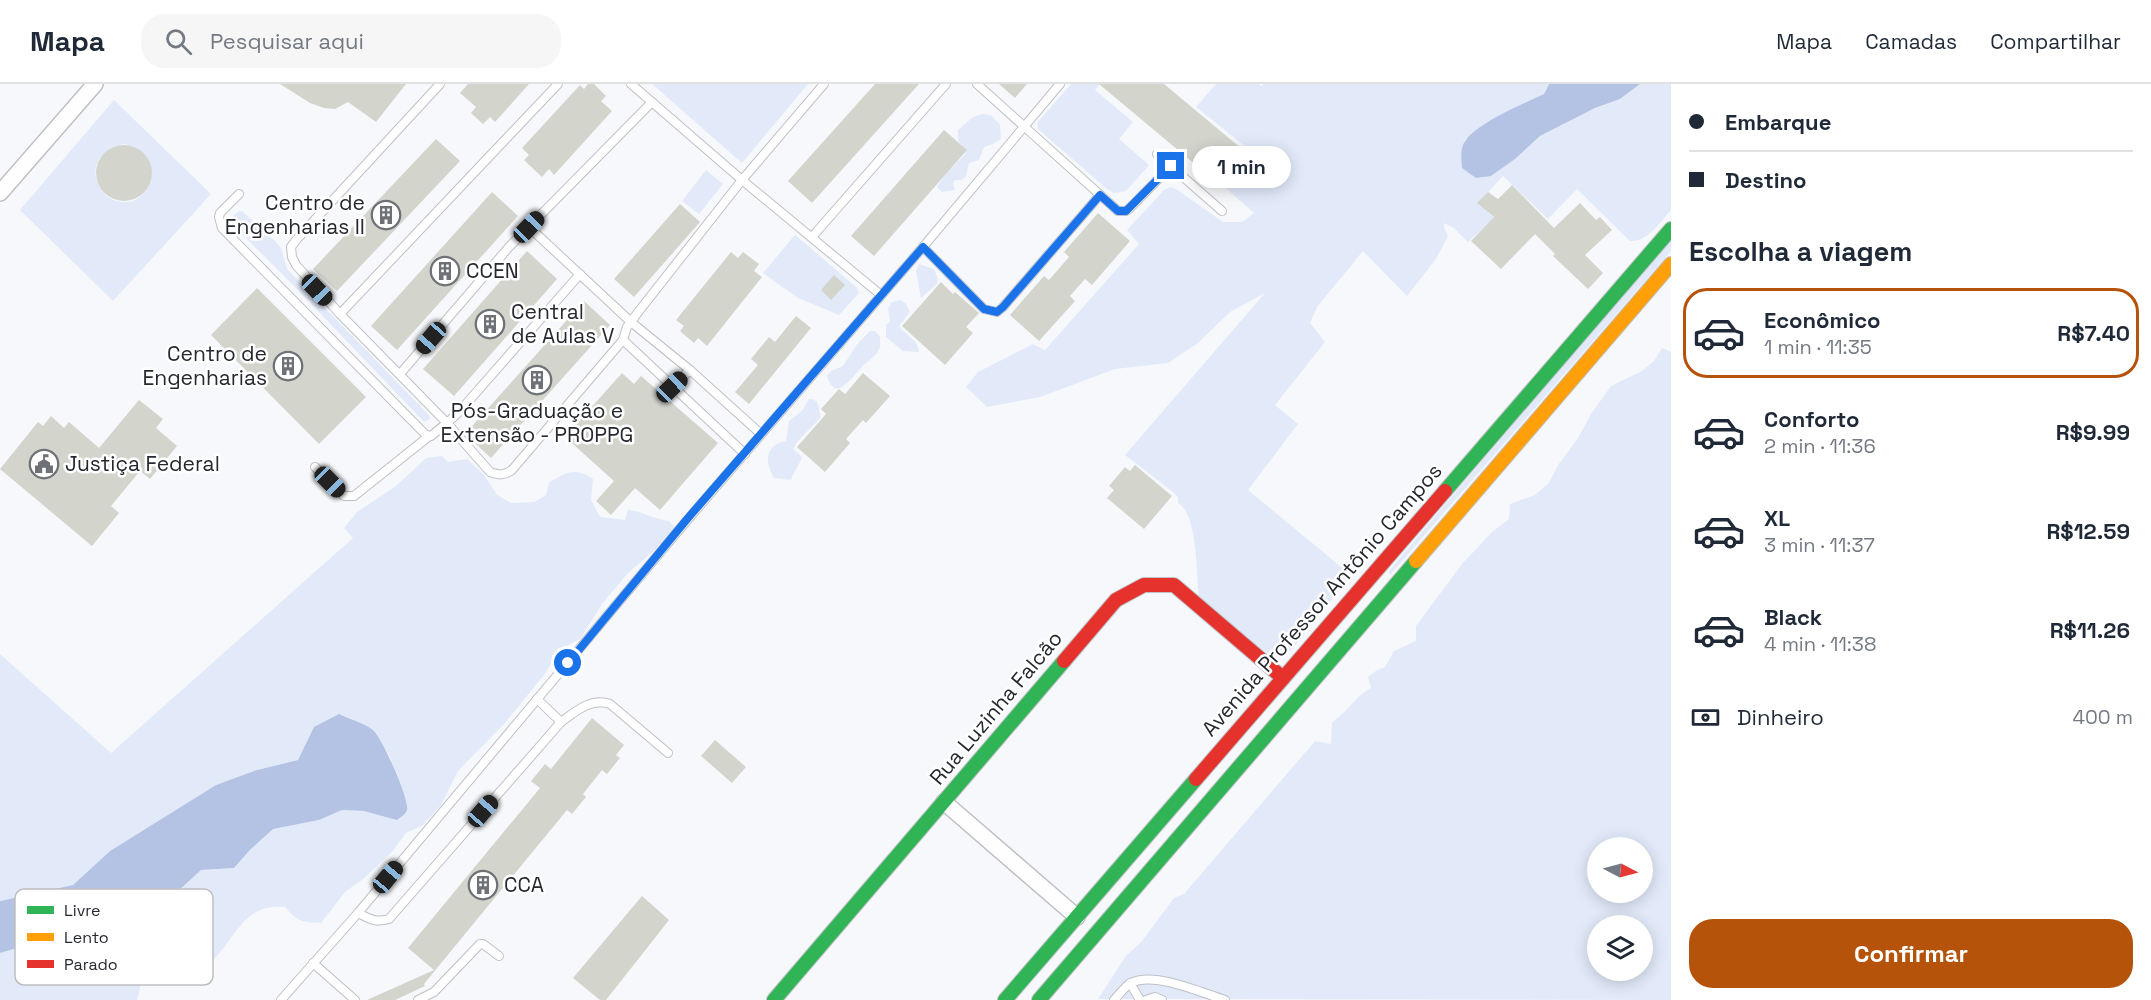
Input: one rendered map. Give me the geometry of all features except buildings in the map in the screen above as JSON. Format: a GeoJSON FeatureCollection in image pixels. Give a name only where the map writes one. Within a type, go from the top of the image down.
{"type":"FeatureCollection","features":[{"type":"Feature","properties":{"kind":"street"},"geometry":{"type":"LineString","coordinates":[[0,193],[95,84]]}},
{"type":"Feature","properties":{"kind":"street","name":"Avenida Professor Antônio Campos"},"geometry":{"type":"LineString","coordinates":[[1005,1000],[1671,229]]}},
{"type":"Feature","properties":{"kind":"street"},"geometry":{"type":"LineString","coordinates":[[1039,1000],[1671,264]]}},
{"type":"Feature","properties":{"kind":"street","name":"Rua Luzinha Falcão"},"geometry":{"type":"LineString","coordinates":[[774,1000],[1116,600],[1144,585],[1174,585],[1283,678]]}},
{"type":"Feature","properties":{"kind":"street"},"geometry":{"type":"LineString","coordinates":[[1332,621],[1349,639]]}},
{"type":"Feature","properties":{"kind":"street"},"geometry":{"type":"LineString","coordinates":[[1305,651],[1323,669]]}},
{"type":"Feature","properties":{"kind":"street"},"geometry":{"type":"LineString","coordinates":[[944,802],[1077,917]]}},
{"type":"Feature","properties":{"kind":"lane"},"geometry":{"type":"LineString","coordinates":[[440,84],[291,247],[291,257],[340,314],[447,423],[490,472],[498,475],[512,470],[623,340],[624,334],[639,311],[742,180],[824,84]]}},
{"type":"Feature","properties":{"kind":"lane"},"geometry":{"type":"LineString","coordinates":[[340,314],[558,84]]}},
{"type":"Feature","properties":{"kind":"lane"},"geometry":{"type":"LineString","coordinates":[[631,84],[881,296]]}},
{"type":"Feature","properties":{"kind":"lane"},"geometry":{"type":"LineString","coordinates":[[812,237],[946,84]]}},
{"type":"Feature","properties":{"kind":"lane"},"geometry":{"type":"LineString","coordinates":[[977,84],[1118,211],[1126,211],[1171,166]]}},
{"type":"Feature","properties":{"kind":"lane"},"geometry":{"type":"LineString","coordinates":[[281,1000],[358,913],[688,518],[923,247],[1060,84]]}},
{"type":"Feature","properties":{"kind":"lane"},"geometry":{"type":"LineString","coordinates":[[400,374],[509,247],[652,102]]}},
{"type":"Feature","properties":{"kind":"lane"},"geometry":{"type":"LineString","coordinates":[[1157,154],[1222,212]]}},
{"type":"Feature","properties":{"kind":"lane"},"geometry":{"type":"LineString","coordinates":[[239,194],[220,213],[222,228],[428,436]]}},
{"type":"Feature","properties":{"kind":"lane"},"geometry":{"type":"LineString","coordinates":[[923,247],[984,309],[997,312],[1100,195]]}},
{"type":"Feature","properties":{"kind":"lane"},"geometry":{"type":"LineString","coordinates":[[529,227],[631,322],[690,370],[761,434]]}},
{"type":"Feature","properties":{"kind":"lane"},"geometry":{"type":"LineString","coordinates":[[315,467],[344,496],[354,496],[459,412],[579,274]]}},
{"type":"Feature","properties":{"kind":"lane"},"geometry":{"type":"LineString","coordinates":[[623,340],[745,454]]}},
{"type":"Feature","properties":{"kind":"lane"},"geometry":{"type":"LineString","coordinates":[[672,387],[690,370]]}},
{"type":"Feature","properties":{"kind":"lane"},"geometry":{"type":"LineString","coordinates":[[537,699],[561,722]]}},
{"type":"Feature","properties":{"kind":"lane"},"geometry":{"type":"LineString","coordinates":[[358,913],[372,921],[389,919],[561,722],[591,703],[602,701],[610,704],[668,753]]}},
{"type":"Feature","properties":{"kind":"lane"},"geometry":{"type":"LineString","coordinates":[[418,1000],[434,992],[480,944],[499,956]]}},
{"type":"Feature","properties":{"kind":"lane"},"geometry":{"type":"LineString","coordinates":[[313,963],[355,1000]]}},
{"type":"Feature","properties":{"kind":"lane"},"geometry":{"type":"LineString","coordinates":[[1114,1000],[1130,983],[1145,979],[1161,980],[1225,1000]]}},
{"type":"Feature","properties":{"kind":"lane"},"geometry":{"type":"LineString","coordinates":[[1130,983],[1140,1000]]}},
{"type":"Feature","properties":{"kind":"lane"},"geometry":{"type":"LineString","coordinates":[[1146,1000],[1155,997],[1162,1000]]}},
{"type":"Feature","properties":{"kind":"shaded area"},"geometry":{"type":"Polygon","coordinates":[[[652,84],[808,84],[742,163],[652,84]]]}},
{"type":"Feature","properties":{"kind":"shaded area"},"geometry":{"type":"Polygon","coordinates":[[[1071,84],[1100,84],[1095,90],[1133,122],[1119,139],[1149,165],[1126,191],[1114,193],[1107,189],[1038,129],[1037,123],[1071,84]]]}},
{"type":"Feature","properties":{"kind":"shaded area"},"geometry":{"type":"Polygon","coordinates":[[[1216,84],[1259,84],[1261,86],[1264,84],[1549,84],[1544,94],[1476,130],[1464,141],[1491,176],[1515,159],[1540,136],[1595,108],[1620,99],[1640,84],[1671,84],[1671,210],[1648,235],[1630,241],[1577,189],[1548,219],[1503,176],[1478,203],[1494,218],[1468,242],[1454,228],[1444,223],[1448,236],[1436,259],[1407,296],[1363,251],[1317,307],[1310,323],[1325,342],[1275,405],[1298,424],[1248,490],[1351,575],[1293,648],[1285,655],[1273,658],[1199,597],[1193,532],[1185,510],[1178,503],[1178,497],[1173,492],[1125,455],[1265,293],[1230,312],[1198,343],[1168,363],[1115,369],[1040,397],[987,407],[966,387],[978,372],[1033,344],[1045,350],[1139,244],[1127,230],[1164,190],[1170,187],[1176,189],[1223,222],[1242,222],[1254,213],[1218,181],[1246,147],[1196,107],[1216,84]]]}},
{"type":"Feature","properties":{"kind":"shaded area"},"geometry":{"type":"Polygon","coordinates":[[[114,100],[211,194],[113,301],[20,210],[114,100]],[[124,144],[117,146],[105,153],[97,163],[98,184],[104,193],[114,200],[127,202],[138,198],[146,191],[151,169],[147,159],[139,150],[124,144]]]}},
{"type":"Feature","properties":{"kind":"shaded area"},"geometry":{"type":"Polygon","coordinates":[[[982,114],[991,115],[1000,125],[1001,139],[984,147],[979,160],[969,163],[966,176],[962,180],[955,180],[953,184],[955,190],[942,192],[937,187],[966,153],[958,140],[958,130],[973,117],[982,114]]]}},
{"type":"Feature","properties":{"kind":"shaded area"},"geometry":{"type":"Polygon","coordinates":[[[706,170],[723,184],[699,214],[682,201],[706,170]]]}},
{"type":"Feature","properties":{"kind":"shaded area"},"geometry":{"type":"Polygon","coordinates":[[[242,211],[276,242],[281,248],[287,269],[429,415],[430,419],[424,422],[236,228],[231,222],[233,216],[242,211]]]}},
{"type":"Feature","properties":{"kind":"shaded area"},"geometry":{"type":"Polygon","coordinates":[[[795,235],[856,287],[859,293],[839,315],[798,298],[763,273],[795,235]]]}},
{"type":"Feature","properties":{"kind":"shaded area"},"geometry":{"type":"Polygon","coordinates":[[[1671,237],[1671,251],[1390,575],[1389,571],[1671,237]]]}},
{"type":"Feature","properties":{"kind":"shaded area"},"geometry":{"type":"Polygon","coordinates":[[[919,264],[934,269],[938,279],[937,284],[921,298],[916,271],[919,264]]]}},
{"type":"Feature","properties":{"kind":"shaded area"},"geometry":{"type":"Polygon","coordinates":[[[901,300],[910,312],[899,326],[914,341],[919,352],[903,351],[886,337],[886,325],[890,321],[888,308],[892,302],[901,300]]]}},
{"type":"Feature","properties":{"kind":"shaded area"},"geometry":{"type":"Polygon","coordinates":[[[870,331],[875,331],[880,337],[878,351],[844,386],[834,388],[827,376],[831,371],[843,366],[858,343],[870,331]]]}},
{"type":"Feature","properties":{"kind":"shaded area"},"geometry":{"type":"Polygon","coordinates":[[[1662,348],[1671,352],[1671,1000],[1098,999],[1126,956],[1142,941],[1174,898],[1184,894],[1315,741],[1331,744],[1332,722],[1343,714],[1360,695],[1371,688],[1368,677],[1385,667],[1394,651],[1416,641],[1416,626],[1462,564],[1492,532],[1509,519],[1510,504],[1535,495],[1549,483],[1558,465],[1611,386],[1642,371],[1654,361],[1662,348]]]}},
{"type":"Feature","properties":{"kind":"shaded area"},"geometry":{"type":"Polygon","coordinates":[[[809,399],[817,402],[821,417],[793,449],[802,457],[791,480],[774,478],[768,460],[770,450],[786,441],[789,421],[802,411],[809,399]]]}},
{"type":"Feature","properties":{"kind":"shaded area"},"geometry":{"type":"Polygon","coordinates":[[[442,456],[448,462],[467,459],[484,475],[497,495],[512,503],[535,502],[546,495],[549,483],[555,479],[571,472],[581,473],[593,479],[591,500],[600,517],[625,520],[628,510],[669,521],[675,528],[655,550],[628,573],[602,604],[581,638],[560,650],[544,675],[504,724],[458,771],[441,805],[423,825],[406,833],[392,852],[362,880],[346,891],[321,923],[301,920],[293,916],[285,907],[269,907],[246,919],[213,960],[213,889],[180,889],[201,870],[234,868],[273,829],[319,820],[342,810],[364,811],[397,819],[407,802],[390,757],[374,730],[314,727],[298,760],[257,770],[216,785],[110,851],[73,885],[55,889],[15,889],[15,898],[0,901],[0,654],[111,753],[353,538],[344,528],[357,512],[396,486],[426,458],[442,456]]]}},
{"type":"Feature","properties":{"kind":"shaded area"},"geometry":{"type":"Polygon","coordinates":[[[15,949],[15,985],[141,985],[137,1000],[0,1000],[0,953],[15,949]]]}},
{"type":"Feature","properties":{"kind":"water"},"geometry":{"type":"Polygon","coordinates":[[[1549,84],[1640,84],[1620,99],[1595,108],[1540,136],[1515,159],[1491,176],[1476,178],[1462,168],[1463,146],[1472,133],[1502,114],[1544,94],[1549,84]]]}},
{"type":"Feature","properties":{"kind":"water"},"geometry":{"type":"Polygon","coordinates":[[[339,714],[373,730],[383,744],[400,783],[407,804],[407,810],[403,815],[397,820],[364,811],[342,810],[319,820],[273,829],[234,868],[201,870],[180,889],[55,889],[73,885],[110,851],[216,785],[257,770],[298,760],[314,727],[339,714]]]}},
{"type":"Feature","properties":{"kind":"water"},"geometry":{"type":"Polygon","coordinates":[[[15,898],[15,949],[0,953],[0,901],[15,898]]]}},
{"type":"Feature","properties":{"kind":"traffic: fast"},"geometry":{"type":"LineString","coordinates":[[1445,491],[1671,229]]}},
{"type":"Feature","properties":{"kind":"traffic: fast"},"geometry":{"type":"LineString","coordinates":[[1039,1000],[1416,561]]}},
{"type":"Feature","properties":{"kind":"traffic: fast"},"geometry":{"type":"LineString","coordinates":[[774,1000],[1064,661]]}},
{"type":"Feature","properties":{"kind":"traffic: fast"},"geometry":{"type":"LineString","coordinates":[[1005,1000],[1196,779]]}},
{"type":"Feature","properties":{"kind":"traffic: slow"},"geometry":{"type":"LineString","coordinates":[[1416,561],[1671,264]]}},
{"type":"Feature","properties":{"kind":"traffic: jam"},"geometry":{"type":"LineString","coordinates":[[1196,779],[1445,491]]}},
{"type":"Feature","properties":{"kind":"traffic: jam"},"geometry":{"type":"LineString","coordinates":[[1064,661],[1116,600],[1144,585],[1174,585],[1283,678]]}},
{"type":"Feature","properties":{"kind":"place","name":"Centro de Engenharias II"},"geometry":{"type":"Point","coordinates":[386,215]}},
{"type":"Feature","properties":{"kind":"place","name":"CCEN"},"geometry":{"type":"Point","coordinates":[445,271]}},
{"type":"Feature","properties":{"kind":"place","name":"Central de Aulas V"},"geometry":{"type":"Point","coordinates":[490,324]}},
{"type":"Feature","properties":{"kind":"place","name":"Centro de Engenharias"},"geometry":{"type":"Point","coordinates":[288,366]}},
{"type":"Feature","properties":{"kind":"place","name":"Pós-Graduação e Extensão - PROPPG"},"geometry":{"type":"Point","coordinates":[537,380]}},
{"type":"Feature","properties":{"kind":"place","name":"Justiça Federal"},"geometry":{"type":"Point","coordinates":[44,464]}},
{"type":"Feature","properties":{"kind":"place","name":"CCA"},"geometry":{"type":"Point","coordinates":[483,885]}},
{"type":"Feature","properties":{"kind":"route"},"geometry":{"type":"LineString","coordinates":[[568,663],[688,518],[923,247],[984,309],[997,312],[1100,195],[1118,211],[1126,211],[1171,166]]}}]}
